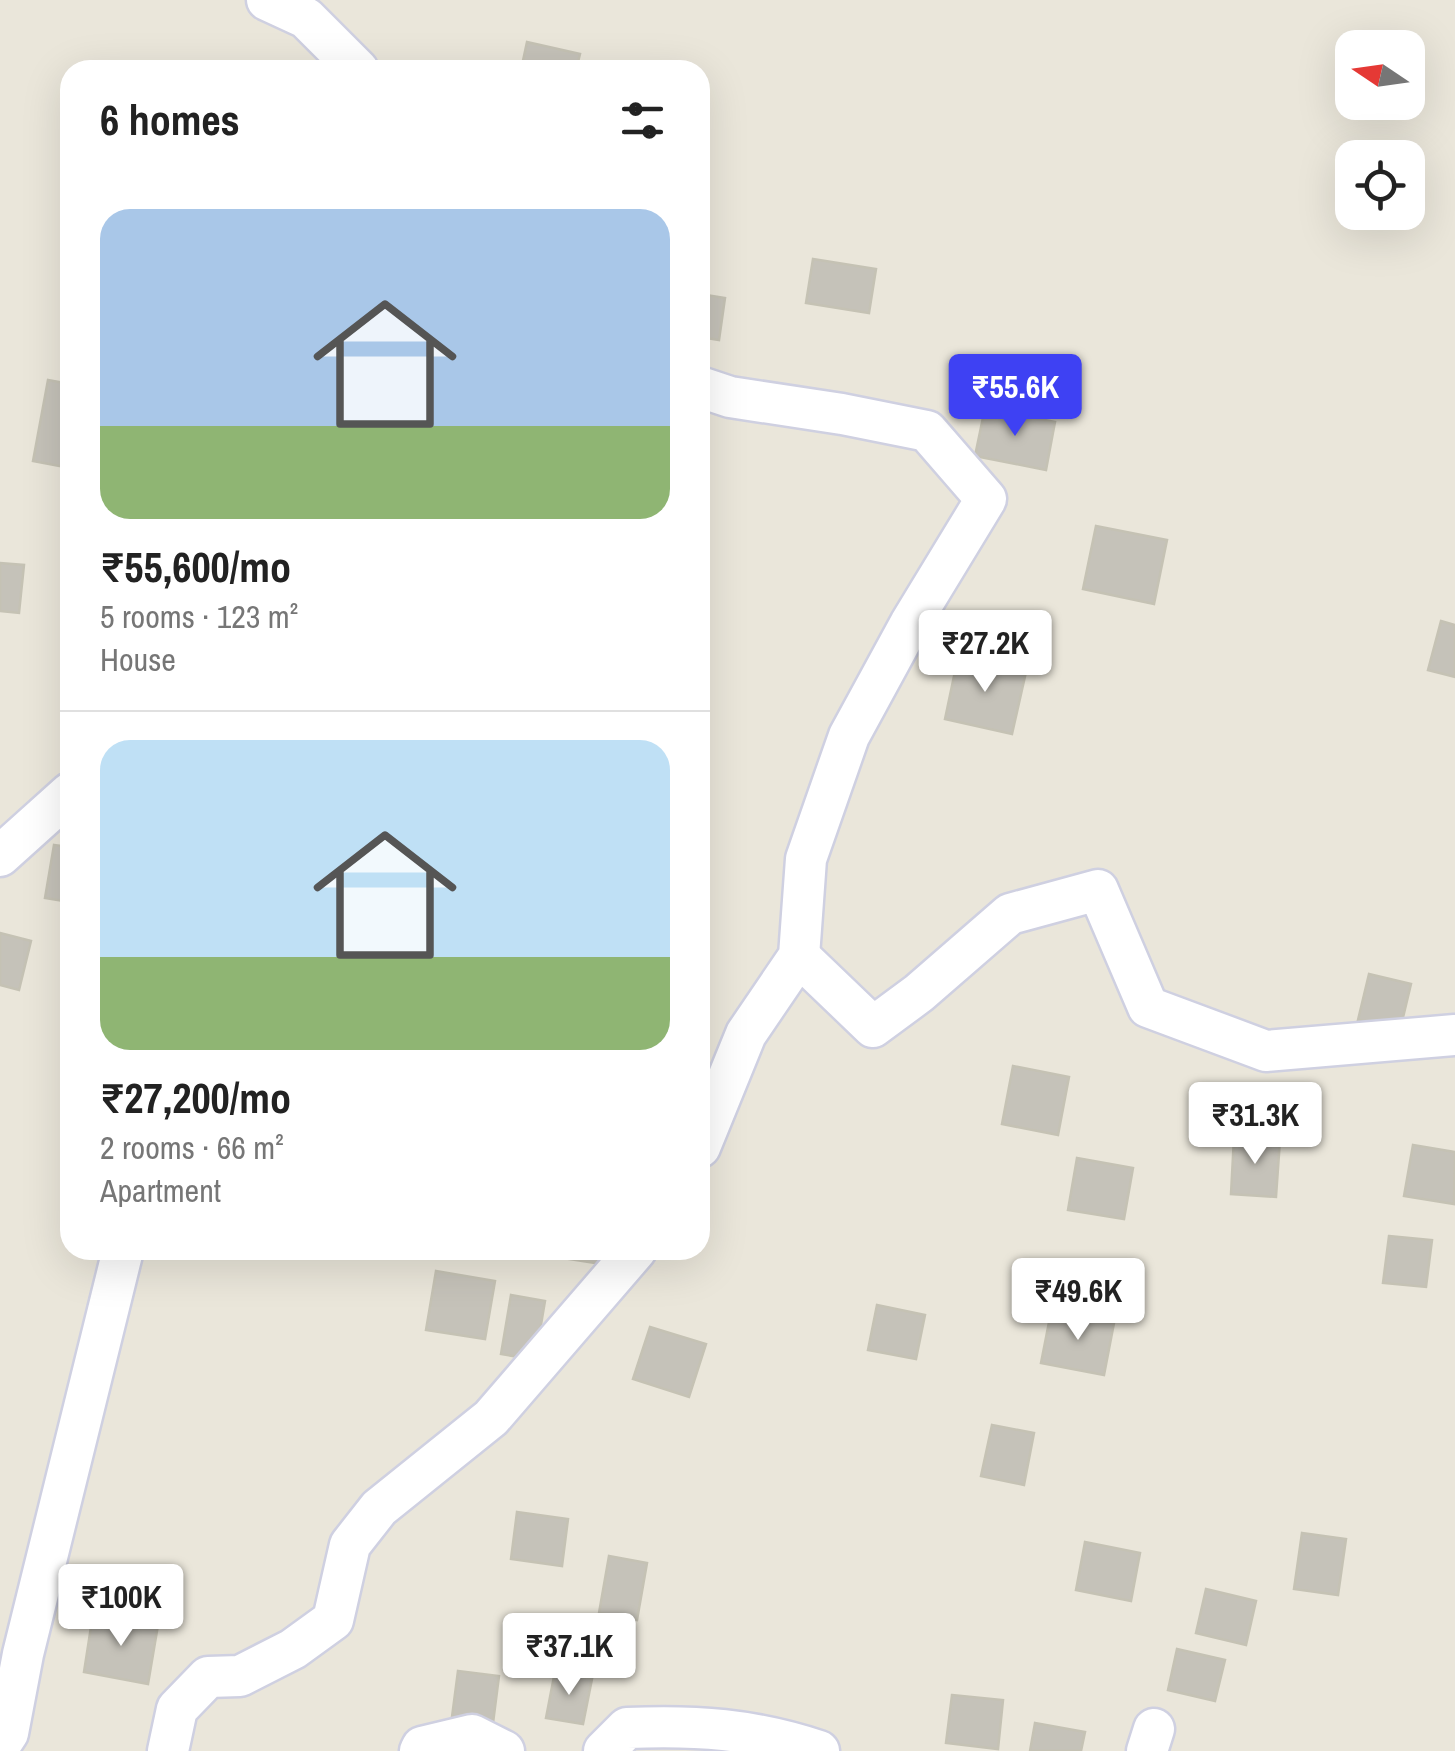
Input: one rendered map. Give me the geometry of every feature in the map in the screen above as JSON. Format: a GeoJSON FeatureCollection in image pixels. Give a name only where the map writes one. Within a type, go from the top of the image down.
{"type":"FeatureCollection","features":[{"type":"Feature","properties":{"kind":"street"},"geometry":{"type":"LineString","coordinates":[[267,0],[306,18],[348,60]]}},
{"type":"Feature","properties":{"kind":"street"},"geometry":{"type":"LineString","coordinates":[[710,390],[730,397],[927,431],[986,500],[910,624],[849,736],[806,858],[798,956],[746,1034],[710,1122]]}},
{"type":"Feature","properties":{"kind":"street"},"geometry":{"type":"LineString","coordinates":[[0,856],[60,801]]}},
{"type":"Feature","properties":{"kind":"street"},"geometry":{"type":"LineString","coordinates":[[798,956],[873,1027],[919,993],[1010,914],[1098,890],[1148,1007],[1266,1051],[1455,1035]]}},
{"type":"Feature","properties":{"kind":"street"},"geometry":{"type":"LineString","coordinates":[[0,1745],[8,1733],[23,1654],[122,1260]]}},
{"type":"Feature","properties":{"kind":"street"},"geometry":{"type":"LineString","coordinates":[[168,1751],[178,1709],[208,1677],[240,1676],[294,1649],[333,1620],[350,1545],[380,1508],[491,1418],[627,1260]]}},
{"type":"Feature","properties":{"kind":"street"},"geometry":{"type":"LineString","coordinates":[[604,1751],[628,1728],[695,1725],[784,1739],[819,1751]]}},
{"type":"Feature","properties":{"kind":"street"},"geometry":{"type":"LineString","coordinates":[[420,1751],[472,1734],[504,1751]]}},
{"type":"Feature","properties":{"kind":"building"},"geometry":{"type":"Polygon","coordinates":[[[527,42],[580,54],[578,60],[523,60],[527,42]]]}},
{"type":"Feature","properties":{"kind":"building"},"geometry":{"type":"Polygon","coordinates":[[[813,259],[876,269],[869,313],[806,303],[813,259]]]}},
{"type":"Feature","properties":{"kind":"building"},"geometry":{"type":"Polygon","coordinates":[[[710,296],[725,298],[719,340],[710,339],[710,296]]]}},
{"type":"Feature","properties":{"kind":"building"},"geometry":{"type":"Polygon","coordinates":[[[48,380],[60,382],[60,466],[33,461],[48,380]]]}},
{"type":"Feature","properties":{"kind":"building"},"geometry":{"type":"Polygon","coordinates":[[[985,408],[1055,422],[1046,470],[975,456],[985,408]]]}},
{"type":"Feature","properties":{"kind":"building"},"geometry":{"type":"Polygon","coordinates":[[[1096,526],[1167,540],[1154,604],[1083,589],[1096,526]]]}},
{"type":"Feature","properties":{"kind":"building"},"geometry":{"type":"Polygon","coordinates":[[[0,563],[24,565],[19,613],[0,611],[0,563]]]}},
{"type":"Feature","properties":{"kind":"building"},"geometry":{"type":"Polygon","coordinates":[[[1441,621],[1455,625],[1455,677],[1428,670],[1441,621]]]}},
{"type":"Feature","properties":{"kind":"building"},"geometry":{"type":"Polygon","coordinates":[[[958,657],[1026,672],[1012,734],[945,719],[958,657]]]}},
{"type":"Feature","properties":{"kind":"building"},"geometry":{"type":"Polygon","coordinates":[[[54,845],[60,846],[60,900],[45,898],[54,845]]]}},
{"type":"Feature","properties":{"kind":"building"},"geometry":{"type":"Polygon","coordinates":[[[0,933],[31,941],[19,990],[0,985],[0,933]]]}},
{"type":"Feature","properties":{"kind":"building"},"geometry":{"type":"Polygon","coordinates":[[[1369,974],[1411,984],[1400,1030],[1358,1020],[1369,974]]]}},
{"type":"Feature","properties":{"kind":"building"},"geometry":{"type":"Polygon","coordinates":[[[1013,1066],[1069,1077],[1058,1135],[1002,1124],[1013,1066]]]}},
{"type":"Feature","properties":{"kind":"building"},"geometry":{"type":"Polygon","coordinates":[[[1234,1137],[1280,1140],[1276,1197],[1231,1194],[1234,1137]]]}},
{"type":"Feature","properties":{"kind":"building"},"geometry":{"type":"Polygon","coordinates":[[[1413,1145],[1455,1152],[1454,1204],[1404,1196],[1413,1145]]]}},
{"type":"Feature","properties":{"kind":"building"},"geometry":{"type":"Polygon","coordinates":[[[1077,1158],[1133,1168],[1124,1219],[1068,1210],[1077,1158]]]}},
{"type":"Feature","properties":{"kind":"building"},"geometry":{"type":"Polygon","coordinates":[[[1389,1236],[1432,1240],[1426,1287],[1383,1283],[1389,1236]]]}},
{"type":"Feature","properties":{"kind":"building"},"geometry":{"type":"Polygon","coordinates":[[[436,1271],[495,1281],[485,1339],[426,1330],[436,1271]]]}},
{"type":"Feature","properties":{"kind":"building"},"geometry":{"type":"Polygon","coordinates":[[[511,1295],[545,1301],[535,1360],[501,1354],[511,1295]]]}},
{"type":"Feature","properties":{"kind":"building"},"geometry":{"type":"Polygon","coordinates":[[[877,1305],[925,1315],[916,1359],[868,1350],[877,1305]]]}},
{"type":"Feature","properties":{"kind":"building"},"geometry":{"type":"Polygon","coordinates":[[[1051,1312],[1114,1323],[1104,1375],[1041,1363],[1051,1312]]]}},
{"type":"Feature","properties":{"kind":"building"},"geometry":{"type":"Polygon","coordinates":[[[650,1327],[706,1344],[689,1397],[633,1379],[650,1327]]]}},
{"type":"Feature","properties":{"kind":"building"},"geometry":{"type":"Polygon","coordinates":[[[992,1425],[1034,1433],[1024,1485],[981,1476],[992,1425]]]}},
{"type":"Feature","properties":{"kind":"building"},"geometry":{"type":"Polygon","coordinates":[[[517,1512],[568,1519],[562,1566],[511,1559],[517,1512]]]}},
{"type":"Feature","properties":{"kind":"building"},"geometry":{"type":"Polygon","coordinates":[[[1302,1533],[1346,1539],[1338,1595],[1294,1589],[1302,1533]]]}},
{"type":"Feature","properties":{"kind":"building"},"geometry":{"type":"Polygon","coordinates":[[[1085,1542],[1140,1553],[1131,1601],[1076,1590],[1085,1542]]]}},
{"type":"Feature","properties":{"kind":"building"},"geometry":{"type":"Polygon","coordinates":[[[609,1556],[647,1563],[637,1620],[599,1613],[609,1556]]]}},
{"type":"Feature","properties":{"kind":"building"},"geometry":{"type":"Polygon","coordinates":[[[1206,1589],[1256,1601],[1246,1645],[1196,1633],[1206,1589]]]}},
{"type":"Feature","properties":{"kind":"building"},"geometry":{"type":"Polygon","coordinates":[[[93,1614],[158,1625],[148,1684],[84,1672],[93,1614]]]}},
{"type":"Feature","properties":{"kind":"building"},"geometry":{"type":"Polygon","coordinates":[[[1177,1649],[1225,1660],[1215,1701],[1168,1690],[1177,1649]]]}},
{"type":"Feature","properties":{"kind":"building"},"geometry":{"type":"Polygon","coordinates":[[[458,1671],[499,1676],[493,1723],[452,1717],[458,1671]]]}},
{"type":"Feature","properties":{"kind":"building"},"geometry":{"type":"Polygon","coordinates":[[[555,1671],[592,1679],[583,1724],[546,1718],[555,1671]]]}},
{"type":"Feature","properties":{"kind":"building"},"geometry":{"type":"Polygon","coordinates":[[[952,1695],[1003,1700],[998,1749],[946,1743],[952,1695]]]}},
{"type":"Feature","properties":{"kind":"building"},"geometry":{"type":"Polygon","coordinates":[[[1035,1723],[1085,1732],[1081,1751],[1030,1751],[1035,1723]]]}}]}
